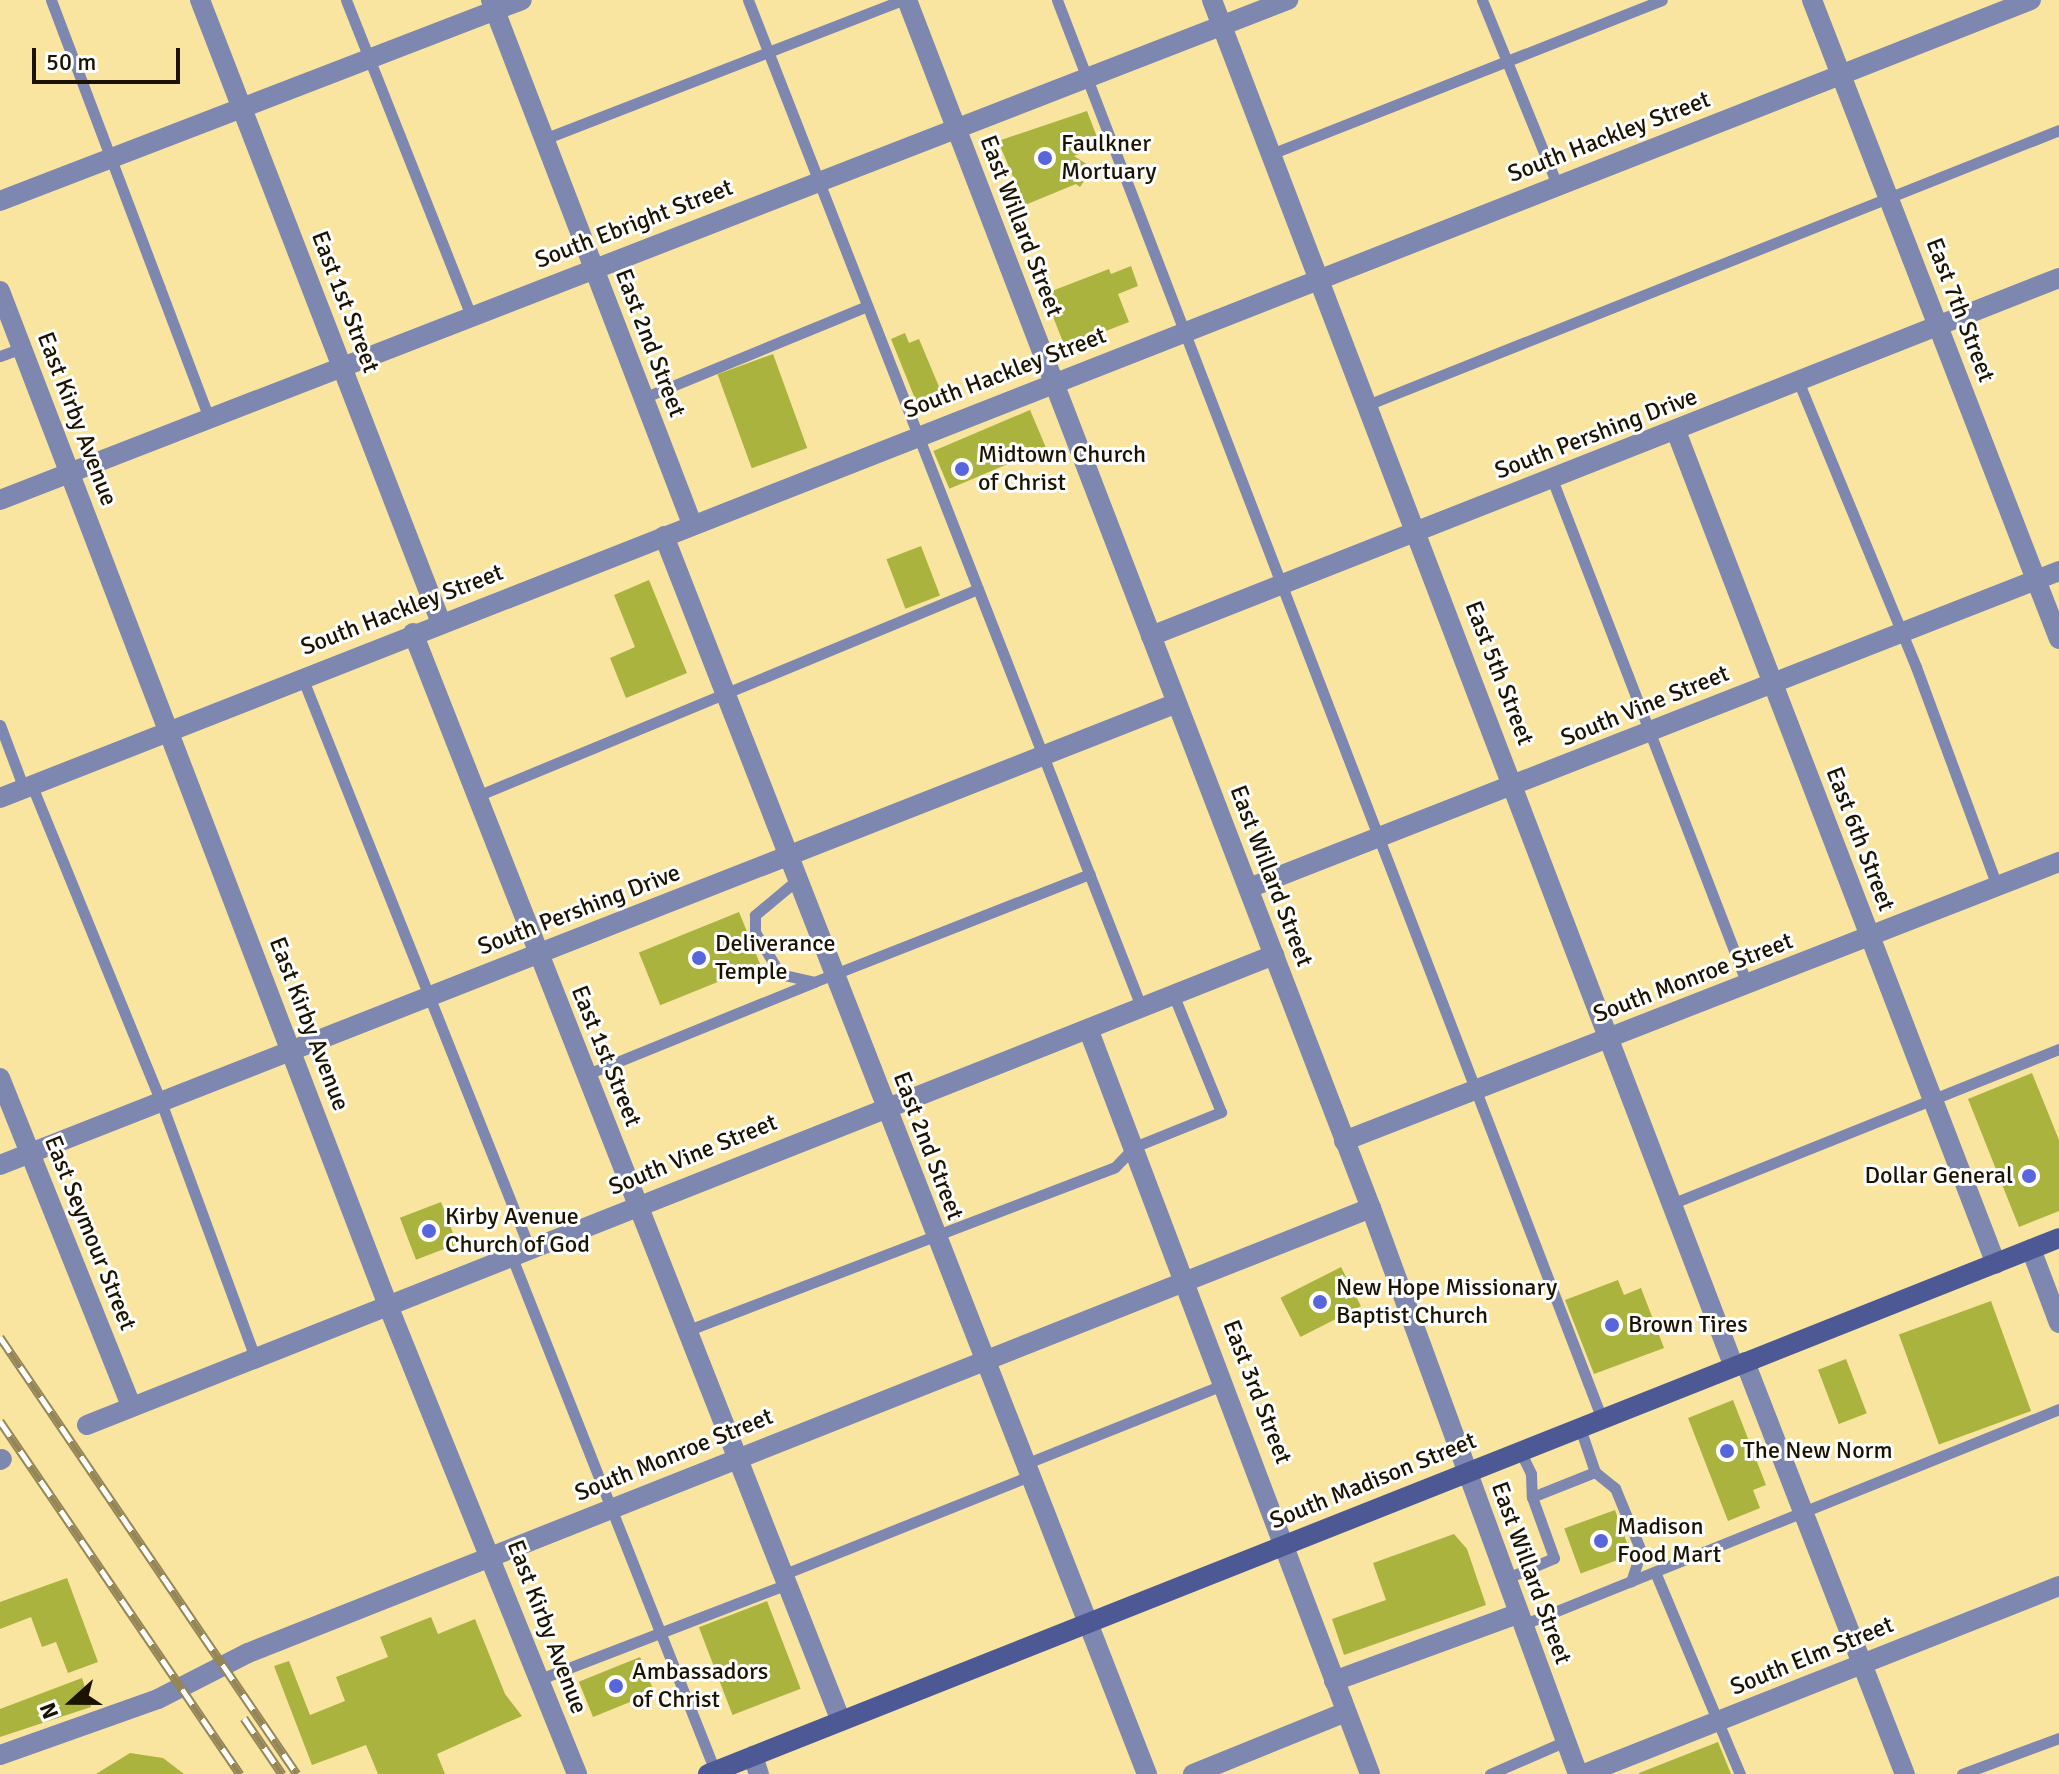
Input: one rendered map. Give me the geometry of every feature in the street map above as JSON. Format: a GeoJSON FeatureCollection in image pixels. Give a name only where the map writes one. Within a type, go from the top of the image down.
{"type":"FeatureCollection","features":[{"type":"Feature","properties":{"kind":"main road","name":"South Madison Street"},"geometry":{"type":"LineString","coordinates":[[711,1773],[756,1765],[841,1721],[2059,1238]]}},
{"type":"Feature","properties":{"kind":"street","name":"East 1st Street"},"geometry":{"type":"LineString","coordinates":[[200,0],[441,623]]}},
{"type":"Feature","properties":{"kind":"street"},"geometry":{"type":"LineString","coordinates":[[0,201],[369,60],[493,5],[522,0]]}},
{"type":"Feature","properties":{"kind":"street","name":"East Willard Street"},"geometry":{"type":"LineString","coordinates":[[904,0],[1249,888],[1371,1208],[1504,1580],[1581,1774]]}},
{"type":"Feature","properties":{"kind":"street","name":"East 5th Street"},"geometry":{"type":"LineString","coordinates":[[1212,0],[1515,786],[1671,1204],[1803,1512],[1905,1774]]}},
{"type":"Feature","properties":{"kind":"street","name":"South Ebright Street"},"geometry":{"type":"LineString","coordinates":[[0,500],[1288,0]]}},
{"type":"Feature","properties":{"kind":"street","name":"East 7th Street"},"geometry":{"type":"LineString","coordinates":[[1812,0],[2059,639]]}},
{"type":"Feature","properties":{"kind":"street","name":"South Hackley Street"},"geometry":{"type":"LineString","coordinates":[[0,798],[413,633],[2031,0]]}},
{"type":"Feature","properties":{"kind":"street","name":"East 2nd Street"},"geometry":{"type":"LineString","coordinates":[[493,5],[692,524]]}},
{"type":"Feature","properties":{"kind":"street","name":"South Pershing Drive"},"geometry":{"type":"LineString","coordinates":[[1151,636],[2059,278]]}},
{"type":"Feature","properties":{"kind":"street","name":"East Kirby Avenue"},"geometry":{"type":"LineString","coordinates":[[0,291],[387,1303],[492,1556],[577,1774]]}},
{"type":"Feature","properties":{"kind":"street","name":"East 6th Street"},"geometry":{"type":"LineString","coordinates":[[1676,431],[1996,1264]]}},
{"type":"Feature","properties":{"kind":"street","name":"East 2nd Street"},"geometry":{"type":"LineString","coordinates":[[664,536],[797,880],[824,979],[886,1107],[1147,1774]]}},
{"type":"Feature","properties":{"kind":"street","name":"South Vine Street"},"geometry":{"type":"LineString","coordinates":[[1249,888],[2059,571]]}},
{"type":"Feature","properties":{"kind":"street","name":"East 1st Street"},"geometry":{"type":"LineString","coordinates":[[413,633],[841,1721]]}},
{"type":"Feature","properties":{"kind":"street","name":"South Pershing Drive"},"geometry":{"type":"LineString","coordinates":[[0,1165],[1177,703]]}},
{"type":"Feature","properties":{"kind":"street","name":"South Monroe Street"},"geometry":{"type":"LineString","coordinates":[[1344,1141],[2059,862]]}},
{"type":"Feature","properties":{"kind":"street","name":"South Vine Street"},"geometry":{"type":"LineString","coordinates":[[87,1425],[387,1303],[886,1107],[1089,1031],[1274,955]]}},
{"type":"Feature","properties":{"kind":"street","name":"East 3rd Street"},"geometry":{"type":"LineString","coordinates":[[1089,1031],[1226,1383],[1370,1774]]}},
{"type":"Feature","properties":{"kind":"street","name":"East Seymour Street"},"geometry":{"type":"LineString","coordinates":[[0,1078],[131,1406]]}},
{"type":"Feature","properties":{"kind":"street","name":"South Monroe Street"},"geometry":{"type":"LineString","coordinates":[[0,1755],[158,1699],[248,1653],[1371,1208]]}},
{"type":"Feature","properties":{"kind":"street"},"geometry":{"type":"LineString","coordinates":[[2031,1249],[2059,1323]]}},
{"type":"Feature","properties":{"kind":"street","name":"South Elm Street"},"geometry":{"type":"LineString","coordinates":[[1581,1774],[2059,1586]]}},
{"type":"Feature","properties":{"kind":"street"},"geometry":{"type":"LineString","coordinates":[[1334,1681],[1519,1619]]}},
{"type":"Feature","properties":{"kind":"street"},"geometry":{"type":"LineString","coordinates":[[1193,1774],[1346,1712]]}},
{"type":"Feature","properties":{"kind":"lane"},"geometry":{"type":"LineString","coordinates":[[51,0],[209,418]]}},
{"type":"Feature","properties":{"kind":"lane"},"geometry":{"type":"LineString","coordinates":[[346,0],[471,315]]}},
{"type":"Feature","properties":{"kind":"lane"},"geometry":{"type":"LineString","coordinates":[[748,0],[1142,1009]]}},
{"type":"Feature","properties":{"kind":"lane"},"geometry":{"type":"LineString","coordinates":[[544,139],[904,0]]}},
{"type":"Feature","properties":{"kind":"lane"},"geometry":{"type":"LineString","coordinates":[[1057,0],[1602,1419]]}},
{"type":"Feature","properties":{"kind":"lane"},"geometry":{"type":"LineString","coordinates":[[1482,0],[1557,185]]}},
{"type":"Feature","properties":{"kind":"lane"},"geometry":{"type":"LineString","coordinates":[[1271,154],[1662,0]]}},
{"type":"Feature","properties":{"kind":"lane"},"geometry":{"type":"LineString","coordinates":[[1367,405],[2059,130]]}},
{"type":"Feature","properties":{"kind":"lane"},"geometry":{"type":"LineString","coordinates":[[643,398],[867,306]]}},
{"type":"Feature","properties":{"kind":"lane"},"geometry":{"type":"LineString","coordinates":[[0,356],[22,348]]}},
{"type":"Feature","properties":{"kind":"lane"},"geometry":{"type":"LineString","coordinates":[[1799,383],[1902,632],[1997,886]]}},
{"type":"Feature","properties":{"kind":"lane"},"geometry":{"type":"LineString","coordinates":[[1552,479],[1747,984]]}},
{"type":"Feature","properties":{"kind":"lane"},"geometry":{"type":"LineString","coordinates":[[477,796],[726,696],[978,589]]}},
{"type":"Feature","properties":{"kind":"lane"},"geometry":{"type":"LineString","coordinates":[[302,677],[426,997],[711,1773]]}},
{"type":"Feature","properties":{"kind":"lane"},"geometry":{"type":"LineString","coordinates":[[0,725],[161,1102],[255,1357]]}},
{"type":"Feature","properties":{"kind":"lane"},"geometry":{"type":"LineString","coordinates":[[585,1075],[1090,874]]}},
{"type":"Feature","properties":{"kind":"lane"},"geometry":{"type":"LineString","coordinates":[[797,880],[755,915],[755,932],[780,974],[824,979]]}},
{"type":"Feature","properties":{"kind":"lane"},"geometry":{"type":"LineString","coordinates":[[686,1331],[1115,1167],[1134,1147],[1221,1112],[1174,996]]}},
{"type":"Feature","properties":{"kind":"lane"},"geometry":{"type":"LineString","coordinates":[[1671,1204],[2059,1049]]}},
{"type":"Feature","properties":{"kind":"lane"},"geometry":{"type":"LineString","coordinates":[[540,1679],[661,1634],[1226,1383]]}},
{"type":"Feature","properties":{"kind":"lane"},"geometry":{"type":"LineString","coordinates":[[1519,1619],[1655,1572],[2059,1409]]}},
{"type":"Feature","properties":{"kind":"lane"},"geometry":{"type":"LineString","coordinates":[[1580,1428],[1595,1472],[1615,1488],[1641,1551],[1631,1581]]}},
{"type":"Feature","properties":{"kind":"lane"},"geometry":{"type":"LineString","coordinates":[[1504,1580],[1554,1558],[1532,1497],[1531,1474],[1520,1451]]}},
{"type":"Feature","properties":{"kind":"lane"},"geometry":{"type":"LineString","coordinates":[[1532,1497],[1595,1472]]}},
{"type":"Feature","properties":{"kind":"lane"},"geometry":{"type":"LineString","coordinates":[[1655,1572],[1740,1774]]}},
{"type":"Feature","properties":{"kind":"lane"},"geometry":{"type":"LineString","coordinates":[[1962,1774],[2059,1738]]}},
{"type":"Feature","properties":{"kind":"lane"},"geometry":{"type":"LineString","coordinates":[[1490,1774],[1566,1741]]}},
{"type":"Feature","properties":{"kind":"building","name":"Faulkner Mortuary"},"geometry":{"type":"Polygon","coordinates":[[[1087,111],[1100,145],[1074,156],[1093,168],[1080,187],[1076,184],[1025,205],[998,141],[1087,111]]]}},
{"type":"Feature","properties":{"kind":"building"},"geometry":{"type":"Polygon","coordinates":[[[1131,266],[1138,286],[1118,294],[1129,322],[1065,347],[1044,294],[1109,269],[1111,274],[1131,266]]]}},
{"type":"Feature","properties":{"kind":"building"},"geometry":{"type":"Polygon","coordinates":[[[905,333],[909,343],[919,339],[945,401],[920,411],[891,339],[905,333]]]}},
{"type":"Feature","properties":{"kind":"building"},"geometry":{"type":"Polygon","coordinates":[[[773,354],[807,448],[752,468],[718,374],[773,354]]]}},
{"type":"Feature","properties":{"kind":"building","name":"Midtown Church of Christ"},"geometry":{"type":"Polygon","coordinates":[[[1030,410],[1046,448],[949,489],[933,451],[1030,410]]]}},
{"type":"Feature","properties":{"kind":"building"},"geometry":{"type":"Polygon","coordinates":[[[921,546],[940,595],[905,609],[886,559],[921,546]]]}},
{"type":"Feature","properties":{"kind":"building"},"geometry":{"type":"Polygon","coordinates":[[[649,580],[687,673],[626,698],[610,658],[635,647],[614,595],[649,580]]]}},
{"type":"Feature","properties":{"kind":"building","name":"Deliverance Temple"},"geometry":{"type":"Polygon","coordinates":[[[739,912],[760,965],[660,1005],[639,952],[739,912]]]}},
{"type":"Feature","properties":{"kind":"building","name":"Dollar General"},"geometry":{"type":"Polygon","coordinates":[[[2032,1073],[2059,1140],[2059,1211],[2019,1227],[1968,1099],[2032,1073]]]}},
{"type":"Feature","properties":{"kind":"building","name":"Kirby Avenue Church of God"},"geometry":{"type":"Polygon","coordinates":[[[441,1202],[457,1244],[416,1260],[400,1218],[441,1202]]]}},
{"type":"Feature","properties":{"kind":"building","name":"New Hope Missionary Baptist Church"},"geometry":{"type":"Polygon","coordinates":[[[1341,1267],[1361,1306],[1300,1337],[1280,1298],[1341,1267]]]}},
{"type":"Feature","properties":{"kind":"building","name":"Brown Tires"},"geometry":{"type":"Polygon","coordinates":[[[1618,1280],[1624,1295],[1641,1288],[1664,1348],[1594,1374],[1565,1300],[1618,1280]]]}},
{"type":"Feature","properties":{"kind":"building"},"geometry":{"type":"Polygon","coordinates":[[[1991,1301],[2031,1411],[1939,1444],[1899,1335],[1991,1301]]]}},
{"type":"Feature","properties":{"kind":"building"},"geometry":{"type":"Polygon","coordinates":[[[1846,1359],[1867,1413],[1839,1424],[1818,1370],[1846,1359]]]}},
{"type":"Feature","properties":{"kind":"building","name":"The New Norm"},"geometry":{"type":"Polygon","coordinates":[[[1733,1400],[1766,1485],[1753,1490],[1760,1508],[1728,1521],[1688,1418],[1733,1400]]]}},
{"type":"Feature","properties":{"kind":"building","name":"Madison Food Mart"},"geometry":{"type":"Polygon","coordinates":[[[1615,1510],[1631,1555],[1581,1574],[1564,1528],[1615,1510]]]}},
{"type":"Feature","properties":{"kind":"building"},"geometry":{"type":"Polygon","coordinates":[[[1454,1534],[1467,1549],[1486,1605],[1344,1655],[1332,1619],[1386,1600],[1373,1563],[1454,1534]]]}},
{"type":"Feature","properties":{"kind":"building"},"geometry":{"type":"Polygon","coordinates":[[[67,1578],[98,1662],[68,1673],[56,1642],[42,1647],[31,1617],[0,1629],[0,1602],[67,1578]]]}},
{"type":"Feature","properties":{"kind":"building"},"geometry":{"type":"Polygon","coordinates":[[[767,1601],[801,1689],[733,1715],[699,1627],[767,1601]]]}},
{"type":"Feature","properties":{"kind":"building"},"geometry":{"type":"Polygon","coordinates":[[[431,1617],[438,1634],[475,1619],[505,1694],[522,1716],[437,1754],[445,1774],[378,1774],[366,1745],[312,1765],[274,1666],[289,1661],[310,1715],[345,1701],[336,1677],[388,1657],[380,1637],[431,1617]]]}},
{"type":"Feature","properties":{"kind":"building","name":"Ambassadors of Christ"},"geometry":{"type":"Polygon","coordinates":[[[640,1657],[654,1692],[593,1717],[579,1682],[640,1657]]]}},
{"type":"Feature","properties":{"kind":"building"},"geometry":{"type":"Polygon","coordinates":[[[82,1678],[91,1707],[0,1737],[0,1709],[82,1678]]]}},
{"type":"Feature","properties":{"kind":"building"},"geometry":{"type":"Polygon","coordinates":[[[1718,1742],[1731,1774],[1639,1774],[1639,1773],[1718,1742]]]}},
{"type":"Feature","properties":{"kind":"building"},"geometry":{"type":"Polygon","coordinates":[[[130,1753],[163,1758],[184,1774],[96,1774],[130,1753]]]}},
{"type":"Feature","properties":{"kind":"railway"},"geometry":{"type":"LineString","coordinates":[[0,1337],[297,1774]]}},
{"type":"Feature","properties":{"kind":"railway"},"geometry":{"type":"LineString","coordinates":[[0,1421],[240,1774]]}},
{"type":"Feature","properties":{"kind":"railway"},"geometry":{"type":"LineString","coordinates":[[244,1718],[282,1774]]}},
{"type":"Feature","properties":{"kind":"place","name":"Faulkner Mortuary"},"geometry":{"type":"Point","coordinates":[1045,158]}},
{"type":"Feature","properties":{"kind":"place","name":"Midtown Church of Christ"},"geometry":{"type":"Point","coordinates":[962,469]}},
{"type":"Feature","properties":{"kind":"place","name":"Deliverance Temple"},"geometry":{"type":"Point","coordinates":[699,958]}},
{"type":"Feature","properties":{"kind":"place","name":"Dollar General"},"geometry":{"type":"Point","coordinates":[2029,1176]}},
{"type":"Feature","properties":{"kind":"place","name":"Kirby Avenue Church of God"},"geometry":{"type":"Point","coordinates":[429,1231]}},
{"type":"Feature","properties":{"kind":"place","name":"New Hope Missionary Baptist Church"},"geometry":{"type":"Point","coordinates":[1320,1302]}},
{"type":"Feature","properties":{"kind":"place","name":"Brown Tires"},"geometry":{"type":"Point","coordinates":[1612,1325]}},
{"type":"Feature","properties":{"kind":"place","name":"The New Norm"},"geometry":{"type":"Point","coordinates":[1727,1451]}},
{"type":"Feature","properties":{"kind":"place","name":"Madison Food Mart"},"geometry":{"type":"Point","coordinates":[1601,1541]}},
{"type":"Feature","properties":{"kind":"place","name":"Ambassadors of Christ"},"geometry":{"type":"Point","coordinates":[616,1686]}}]}
